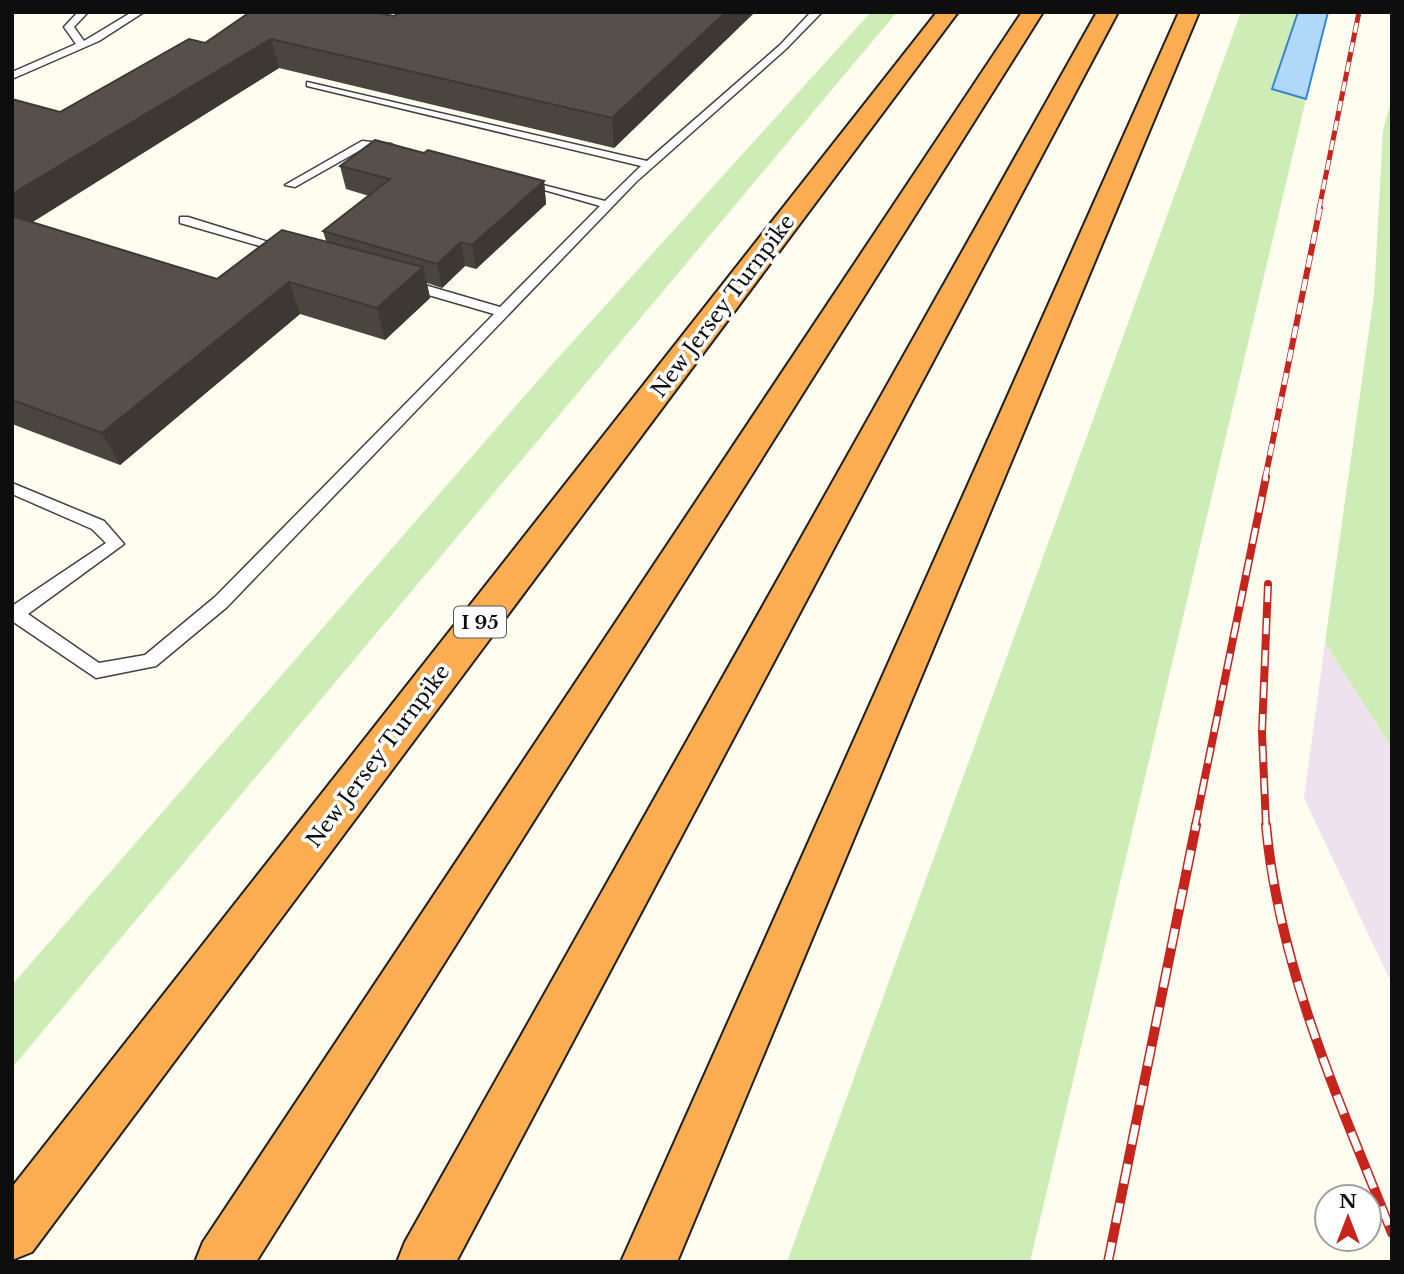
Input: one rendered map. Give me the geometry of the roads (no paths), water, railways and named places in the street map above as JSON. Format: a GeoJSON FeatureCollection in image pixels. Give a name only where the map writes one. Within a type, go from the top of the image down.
{"type":"FeatureCollection","features":[{"type":"Feature","properties":{"kind":"highway","name":"New Jersey Turnpike"},"geometry":{"type":"LineString","coordinates":[[12,1232],[948,12]]}},
{"type":"Feature","properties":{"kind":"highway"},"geometry":{"type":"LineString","coordinates":[[223,1262],[1033,12]]}},
{"type":"Feature","properties":{"kind":"highway"},"geometry":{"type":"LineString","coordinates":[[425,1262],[1108,12]]}},
{"type":"Feature","properties":{"kind":"highway"},"geometry":{"type":"LineString","coordinates":[[649,1262],[1189,12]]}},
{"type":"Feature","properties":{"kind":"lane"},"geometry":{"type":"LineString","coordinates":[[82,45],[69,27],[83,12]]}},
{"type":"Feature","properties":{"kind":"lane"},"geometry":{"type":"LineString","coordinates":[[12,76],[82,45],[139,12]]}},
{"type":"Feature","properties":{"kind":"lane"},"geometry":{"type":"LineString","coordinates":[[12,488],[98,525],[116,544],[14,613],[96,671],[150,661],[221,602],[649,165],[783,47],[817,12]]}},
{"type":"Feature","properties":{"kind":"lane"},"geometry":{"type":"LineString","coordinates":[[311,84],[649,165]]}},
{"type":"Feature","properties":{"kind":"lane"},"geometry":{"type":"LineString","coordinates":[[291,186],[362,144],[403,150]]}},
{"type":"Feature","properties":{"kind":"lane"},"geometry":{"type":"LineString","coordinates":[[511,178],[608,205]]}},
{"type":"Feature","properties":{"kind":"lane"},"geometry":{"type":"LineString","coordinates":[[184,219],[304,254]]}},
{"type":"Feature","properties":{"kind":"lane"},"geometry":{"type":"LineString","coordinates":[[397,281],[503,312]]}},
{"type":"Feature","properties":{"kind":"water"},"geometry":{"type":"Polygon","coordinates":[[[1298,12],[1328,12],[1306,99],[1272,89],[1298,12]]]}},
{"type":"Feature","properties":{"kind":"railway"},"geometry":{"type":"LineString","coordinates":[[1319,209],[1359,12]]}},
{"type":"Feature","properties":{"kind":"railway"},"geometry":{"type":"LineString","coordinates":[[1265,479],[1320,208]]}},
{"type":"Feature","properties":{"kind":"railway"},"geometry":{"type":"LineString","coordinates":[[1195,826],[1266,477]]}},
{"type":"Feature","properties":{"kind":"railway"},"geometry":{"type":"LineString","coordinates":[[1266,826],[1262,732],[1268,584]]}},
{"type":"Feature","properties":{"kind":"railway"},"geometry":{"type":"LineString","coordinates":[[1108,1262],[1196,825]]}},
{"type":"Feature","properties":{"kind":"railway"},"geometry":{"type":"LineString","coordinates":[[1266,825],[1273,878],[1298,982],[1332,1084],[1392,1233]]}}]}
